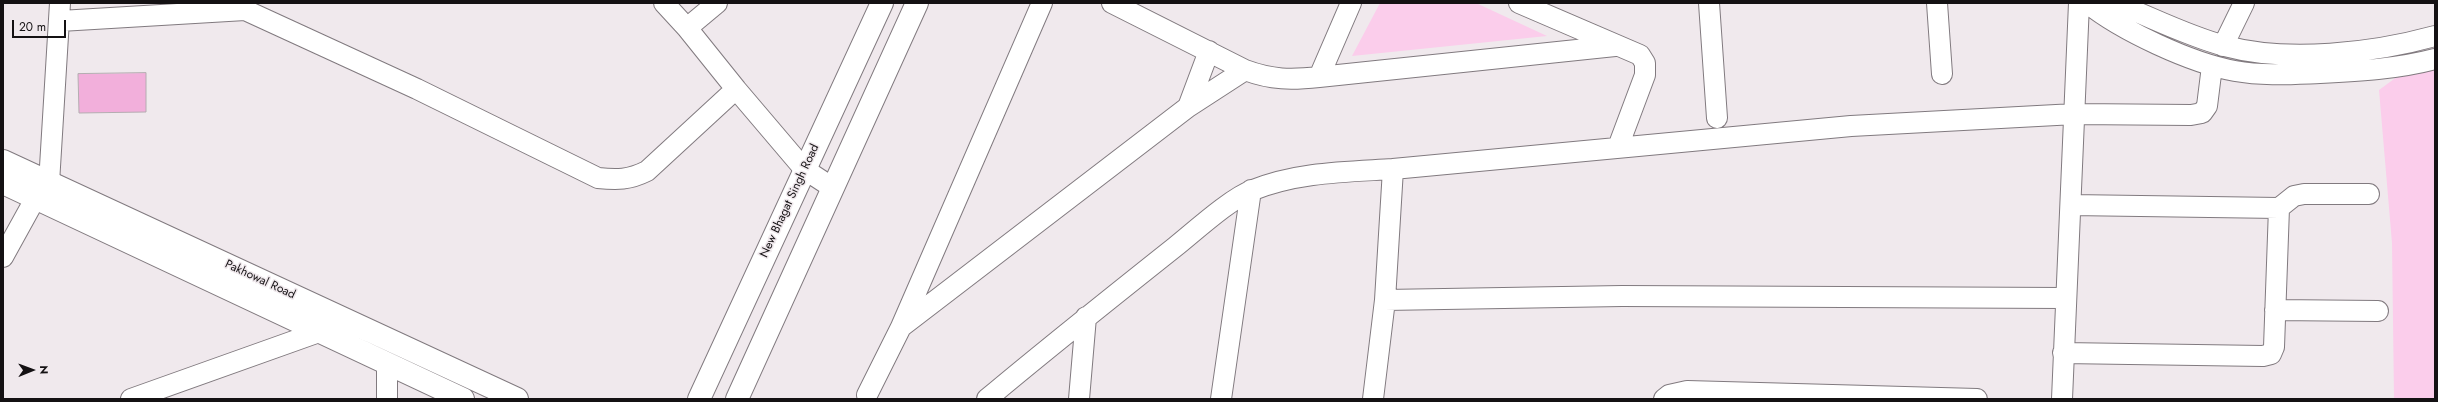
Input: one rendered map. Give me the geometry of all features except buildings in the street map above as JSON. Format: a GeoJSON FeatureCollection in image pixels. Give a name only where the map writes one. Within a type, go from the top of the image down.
{"type":"FeatureCollection","features":[{"type":"Feature","properties":{"kind":"street"},"geometry":{"type":"LineString","coordinates":[[664,3],[687,28],[736,89],[804,169],[833,188]]}},
{"type":"Feature","properties":{"kind":"street"},"geometry":{"type":"LineString","coordinates":[[687,28],[717,3]]}},
{"type":"Feature","properties":{"kind":"street","name":"New Bhagat Singh Road"},"geometry":{"type":"LineString","coordinates":[[698,399],[882,3]]}},
{"type":"Feature","properties":{"kind":"street"},"geometry":{"type":"LineString","coordinates":[[737,399],[917,3]]}},
{"type":"Feature","properties":{"kind":"street"},"geometry":{"type":"LineString","coordinates":[[867,395],[901,327],[1042,3]]}},
{"type":"Feature","properties":{"kind":"street"},"geometry":{"type":"LineString","coordinates":[[1112,3],[1208,52],[1245,70],[1266,78],[1292,80],[1615,46]]}},
{"type":"Feature","properties":{"kind":"street"},"geometry":{"type":"LineString","coordinates":[[1319,77],[1351,3]]}},
{"type":"Feature","properties":{"kind":"street"},"geometry":{"type":"LineString","coordinates":[[1519,3],[1615,46],[1640,55],[1645,63],[1645,75],[1618,147]]}},
{"type":"Feature","properties":{"kind":"street"},"geometry":{"type":"LineString","coordinates":[[1709,3],[1717,118]]}},
{"type":"Feature","properties":{"kind":"street"},"geometry":{"type":"LineString","coordinates":[[1937,3],[1942,74]]}},
{"type":"Feature","properties":{"kind":"street"},"geometry":{"type":"LineString","coordinates":[[2062,399],[2065,298],[2071,205],[2079,3]]}},
{"type":"Feature","properties":{"kind":"street"},"geometry":{"type":"LineString","coordinates":[[2087,3],[2108,19],[2212,66],[2266,74],[2304,74],[2364,71],[2412,65],[2435,59]]}},
{"type":"Feature","properties":{"kind":"street"},"geometry":{"type":"LineString","coordinates":[[2115,3],[2224,46],[2268,53],[2307,54],[2409,43],[2435,36]]}},
{"type":"Feature","properties":{"kind":"street"},"geometry":{"type":"LineString","coordinates":[[2224,46],[2244,3]]}},
{"type":"Feature","properties":{"kind":"street"},"geometry":{"type":"LineString","coordinates":[[3,256],[42,191],[60,12],[245,6],[598,178],[615,180],[632,179],[647,171],[736,89]]}},
{"type":"Feature","properties":{"kind":"street"},"geometry":{"type":"LineString","coordinates":[[1188,107],[1208,52]]}},
{"type":"Feature","properties":{"kind":"street"},"geometry":{"type":"LineString","coordinates":[[987,399],[1086,317],[1214,216],[1251,190],[1280,180],[1322,173],[1393,169],[1851,126],[2075,114],[2202,113],[2207,106],[2212,66]]}},
{"type":"Feature","properties":{"kind":"street"},"geometry":{"type":"LineString","coordinates":[[901,327],[1188,107],[1245,70]]}},
{"type":"Feature","properties":{"kind":"street","name":"Pakhowal Road"},"geometry":{"type":"LineString","coordinates":[[3,161],[42,191],[319,332],[463,399]]}},
{"type":"Feature","properties":{"kind":"street"},"geometry":{"type":"LineString","coordinates":[[1373,399],[1385,300],[1393,169]]}},
{"type":"Feature","properties":{"kind":"street","name":"Pakhowal Road"},"geometry":{"type":"LineString","coordinates":[[3,183],[42,191],[517,399]]}},
{"type":"Feature","properties":{"kind":"street"},"geometry":{"type":"LineString","coordinates":[[1221,399],[1251,190]]}},
{"type":"Feature","properties":{"kind":"street"},"geometry":{"type":"LineString","coordinates":[[2071,205],[2278,208],[2294,196],[2304,194],[2369,194]]}},
{"type":"Feature","properties":{"kind":"street"},"geometry":{"type":"LineString","coordinates":[[2063,353],[2263,356],[2271,354],[2274,348],[2278,208]]}},
{"type":"Feature","properties":{"kind":"street"},"geometry":{"type":"LineString","coordinates":[[1385,300],[1622,296],[2065,298]]}},
{"type":"Feature","properties":{"kind":"street"},"geometry":{"type":"LineString","coordinates":[[2275,310],[2378,311]]}},
{"type":"Feature","properties":{"kind":"street"},"geometry":{"type":"LineString","coordinates":[[1079,399],[1086,317]]}},
{"type":"Feature","properties":{"kind":"street"},"geometry":{"type":"LineString","coordinates":[[131,399],[151,396],[319,332]]}},
{"type":"Feature","properties":{"kind":"street"},"geometry":{"type":"LineString","coordinates":[[387,364],[387,399]]}},
{"type":"Feature","properties":{"kind":"street"},"geometry":{"type":"LineString","coordinates":[[1664,399],[1669,395],[1687,391],[1977,399]]}},
{"type":"Feature","properties":{"kind":"shaded area"},"geometry":{"type":"Polygon","coordinates":[[[1380,3],[1476,3],[1547,36],[1352,56],[1380,3]]]}},
{"type":"Feature","properties":{"kind":"shaded area"},"geometry":{"type":"Polygon","coordinates":[[[2435,49],[2435,399],[2394,399],[2392,243],[2379,90],[2435,49]]]}}]}
